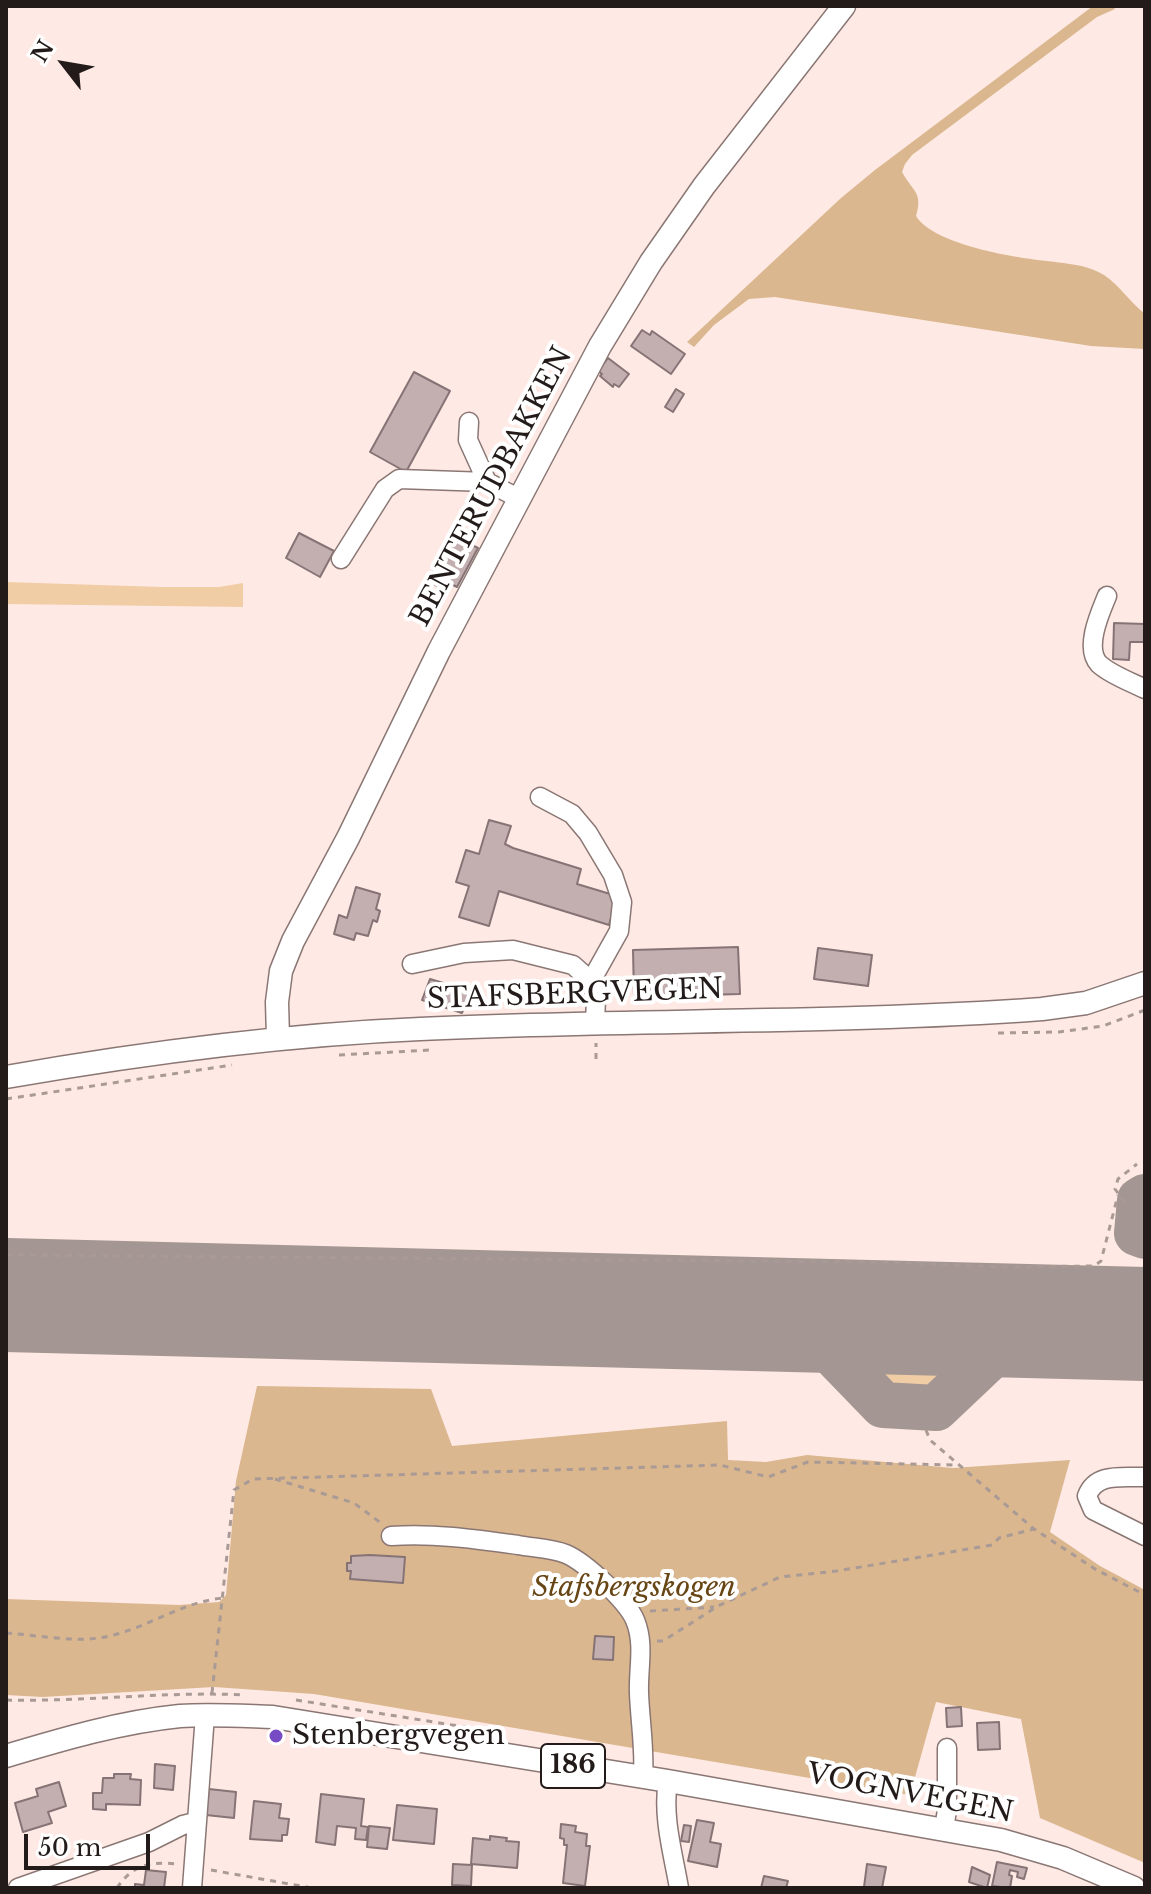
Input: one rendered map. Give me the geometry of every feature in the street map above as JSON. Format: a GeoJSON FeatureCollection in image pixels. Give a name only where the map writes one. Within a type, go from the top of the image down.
{"type":"FeatureCollection","features":[{"type":"Feature","properties":{"kind":"main road","name":"BENTERUDBAKKEN"},"geometry":{"type":"LineString","coordinates":[[278,1038],[277,1002],[281,971],[293,941],[348,838],[439,651],[600,346],[651,262],[704,186],[844,6]]}},
{"type":"Feature","properties":{"kind":"main road","name":"STAFSBERGVEGEN"},"geometry":{"type":"LineString","coordinates":[[6,1077],[278,1038],[420,1029],[1029,1010],[1086,1003],[1145,983]]}},
{"type":"Feature","properties":{"kind":"main road","name":"VOGNVEGEN"},"geometry":{"type":"LineString","coordinates":[[6,1756],[123,1724],[205,1715],[273,1717],[668,1781],[1001,1840],[1063,1858],[1134,1888]]}},
{"type":"Feature","properties":{"kind":"street"},"geometry":{"type":"LineString","coordinates":[[469,422],[468,440],[487,482]]}},
{"type":"Feature","properties":{"kind":"street"},"geometry":{"type":"LineString","coordinates":[[341,559],[385,489],[399,479],[487,482],[520,499]]}},
{"type":"Feature","properties":{"kind":"street"},"geometry":{"type":"LineString","coordinates":[[1107,596],[1095,632],[1094,655],[1099,663],[1145,689]]}},
{"type":"Feature","properties":{"kind":"street"},"geometry":{"type":"LineString","coordinates":[[540,797],[572,814],[588,833],[613,875],[622,902],[619,931],[591,981]]}},
{"type":"Feature","properties":{"kind":"street"},"geometry":{"type":"LineString","coordinates":[[412,964],[464,953],[513,950],[573,965],[591,981],[596,997],[595,1025]]}},
{"type":"Feature","properties":{"kind":"street"},"geometry":{"type":"LineString","coordinates":[[1145,1477],[1101,1479],[1091,1485],[1087,1496],[1093,1510],[1145,1536]]}},
{"type":"Feature","properties":{"kind":"street"},"geometry":{"type":"LineString","coordinates":[[391,1536],[470,1538],[553,1550],[577,1561],[629,1609],[641,1642],[639,1690],[645,1757],[643,1777]]}},
{"type":"Feature","properties":{"kind":"street"},"geometry":{"type":"LineString","coordinates":[[192,1888],[205,1715]]}},
{"type":"Feature","properties":{"kind":"street"},"geometry":{"type":"LineString","coordinates":[[944,1829],[947,1748]]}},
{"type":"Feature","properties":{"kind":"street"},"geometry":{"type":"LineString","coordinates":[[668,1781],[665,1799],[679,1888]]}},
{"type":"Feature","properties":{"kind":"street"},"geometry":{"type":"LineString","coordinates":[[18,1888],[149,1842],[195,1822]]}},
{"type":"Feature","properties":{"kind":"path"},"geometry":{"type":"LineString","coordinates":[[995,1033],[1059,1032],[1103,1026],[1145,1010]]}},
{"type":"Feature","properties":{"kind":"path"},"geometry":{"type":"LineString","coordinates":[[327,1056],[438,1049]]}},
{"type":"Feature","properties":{"kind":"path"},"geometry":{"type":"LineString","coordinates":[[6,1099],[235,1065]]}},
{"type":"Feature","properties":{"kind":"path"},"geometry":{"type":"LineString","coordinates":[[1125,1203],[1115,1189],[1118,1179],[1137,1164]]}},
{"type":"Feature","properties":{"kind":"path"},"geometry":{"type":"LineString","coordinates":[[6,1255],[1094,1266],[1101,1261],[1118,1195]]}},
{"type":"Feature","properties":{"kind":"path"},"geometry":{"type":"LineString","coordinates":[[926,1430],[930,1440],[1034,1529],[1095,1569],[1145,1595]]}},
{"type":"Feature","properties":{"kind":"path"},"geometry":{"type":"LineString","coordinates":[[212,1693],[234,1490],[253,1479],[720,1465],[768,1477],[808,1462],[958,1465]]}},
{"type":"Feature","properties":{"kind":"path"},"geometry":{"type":"LineString","coordinates":[[272,1478],[354,1503],[378,1519],[391,1536]]}},
{"type":"Feature","properties":{"kind":"path"},"geometry":{"type":"LineString","coordinates":[[641,1642],[663,1641],[718,1606],[780,1577],[837,1571],[992,1545],[999,1538],[1034,1529]]}},
{"type":"Feature","properties":{"kind":"path"},"geometry":{"type":"LineString","coordinates":[[6,1633],[76,1639],[104,1637],[149,1623],[187,1605],[223,1598]]}},
{"type":"Feature","properties":{"kind":"path"},"geometry":{"type":"LineString","coordinates":[[629,1609],[634,1607],[656,1612],[718,1606]]}},
{"type":"Feature","properties":{"kind":"path"},"geometry":{"type":"LineString","coordinates":[[117,1888],[136,1869],[156,1862],[312,1888]]}},
{"type":"Feature","properties":{"kind":"shaded area"},"geometry":{"type":"Polygon","coordinates":[[[6,582],[161,587],[219,587],[243,583],[243,607],[6,604],[6,582]]]}},
{"type":"Feature","properties":{"kind":"shaded area"},"geometry":{"type":"Polygon","coordinates":[[[817,1325],[1005,1332],[939,1395],[882,1393],[817,1325]]]}},
{"type":"Feature","properties":{"kind":"green space"},"geometry":{"type":"Polygon","coordinates":[[[1093,6],[1113,6],[1115,9],[1097,17],[912,155],[902,172],[918,197],[916,216],[936,233],[986,250],[1078,265],[1104,275],[1145,314],[1145,349],[1091,346],[775,297],[749,299],[714,325],[694,347],[687,342],[841,198],[1093,6]]]}},
{"type":"Feature","properties":{"kind":"green space","name":"Stafsbergskogen"},"geometry":{"type":"Polygon","coordinates":[[[257,1386],[431,1389],[452,1446],[727,1421],[728,1460],[766,1462],[807,1455],[953,1468],[1070,1460],[1050,1532],[1100,1566],[1145,1590],[1145,1863],[1040,1818],[1021,1719],[936,1702],[910,1795],[314,1694],[214,1687],[43,1697],[6,1695],[6,1599],[179,1605],[219,1602],[226,1595],[236,1481],[257,1386]]]}},
{"type":"Feature","properties":{"kind":"building"},"geometry":{"type":"Polygon","coordinates":[[[642,330],[650,335],[652,331],[685,354],[671,374],[631,346],[642,330]]]}},
{"type":"Feature","properties":{"kind":"building"},"geometry":{"type":"Polygon","coordinates":[[[608,358],[629,374],[619,387],[614,384],[613,387],[598,371],[608,358]]]}},
{"type":"Feature","properties":{"kind":"building"},"geometry":{"type":"Polygon","coordinates":[[[414,372],[450,391],[406,472],[370,452],[414,372]]]}},
{"type":"Feature","properties":{"kind":"building"},"geometry":{"type":"Polygon","coordinates":[[[676,389],[684,394],[673,412],[665,407],[676,389]]]}},
{"type":"Feature","properties":{"kind":"building"},"geometry":{"type":"Polygon","coordinates":[[[462,531],[474,536],[470,544],[478,548],[457,587],[447,582],[443,589],[428,581],[446,547],[450,549],[462,531]]]}},
{"type":"Feature","properties":{"kind":"building"},"geometry":{"type":"Polygon","coordinates":[[[299,533],[334,551],[320,577],[286,558],[299,533]]]}},
{"type":"Feature","properties":{"kind":"building"},"geometry":{"type":"Polygon","coordinates":[[[1114,623],[1145,624],[1145,642],[1130,642],[1129,660],[1113,659],[1114,623]]]}},
{"type":"Feature","properties":{"kind":"building"},"geometry":{"type":"Polygon","coordinates":[[[489,820],[511,826],[505,844],[581,869],[577,884],[617,896],[609,925],[499,891],[489,926],[459,917],[469,886],[456,882],[466,850],[479,854],[489,820]]]}},
{"type":"Feature","properties":{"kind":"building"},"geometry":{"type":"Polygon","coordinates":[[[356,887],[380,894],[376,909],[380,911],[377,922],[373,920],[368,936],[356,933],[354,940],[334,934],[339,915],[347,918],[356,887]]]}},
{"type":"Feature","properties":{"kind":"building"},"geometry":{"type":"Polygon","coordinates":[[[738,947],[740,994],[634,997],[633,950],[738,947]]]}},
{"type":"Feature","properties":{"kind":"building"},"geometry":{"type":"Polygon","coordinates":[[[818,948],[872,955],[868,986],[814,979],[818,948]]]}},
{"type":"Feature","properties":{"kind":"building"},"geometry":{"type":"Polygon","coordinates":[[[430,979],[470,991],[462,1013],[422,1000],[430,979]]]}},
{"type":"Feature","properties":{"kind":"building"},"geometry":{"type":"Polygon","coordinates":[[[351,1556],[405,1557],[403,1583],[350,1579],[351,1571],[347,1571],[347,1563],[351,1563],[351,1556]]]}},
{"type":"Feature","properties":{"kind":"building"},"geometry":{"type":"Polygon","coordinates":[[[595,1636],[614,1637],[613,1660],[593,1659],[595,1636]]]}},
{"type":"Feature","properties":{"kind":"building"},"geometry":{"type":"Polygon","coordinates":[[[961,1707],[962,1726],[947,1727],[946,1708],[961,1707]]]}},
{"type":"Feature","properties":{"kind":"building"},"geometry":{"type":"Polygon","coordinates":[[[999,1722],[1000,1749],[978,1750],[977,1723],[999,1722]]]}},
{"type":"Feature","properties":{"kind":"building"},"geometry":{"type":"Polygon","coordinates":[[[155,1764],[175,1766],[173,1790],[154,1788],[155,1764]]]}},
{"type":"Feature","properties":{"kind":"building"},"geometry":{"type":"Polygon","coordinates":[[[114,1774],[131,1774],[130,1779],[141,1780],[140,1805],[106,1804],[106,1810],[93,1809],[93,1793],[102,1793],[103,1778],[114,1778],[114,1774]]]}},
{"type":"Feature","properties":{"kind":"building"},"geometry":{"type":"Polygon","coordinates":[[[59,1782],[66,1806],[48,1812],[52,1823],[23,1832],[15,1803],[38,1796],[36,1789],[59,1782]]]}},
{"type":"Feature","properties":{"kind":"building"},"geometry":{"type":"Polygon","coordinates":[[[209,1789],[236,1792],[234,1818],[206,1815],[209,1789]]]}},
{"type":"Feature","properties":{"kind":"building"},"geometry":{"type":"Polygon","coordinates":[[[321,1794],[364,1799],[361,1826],[368,1827],[366,1840],[355,1839],[356,1828],[337,1826],[335,1845],[316,1842],[321,1794]]]}},
{"type":"Feature","properties":{"kind":"building"},"geometry":{"type":"Polygon","coordinates":[[[254,1801],[281,1804],[279,1818],[289,1819],[287,1835],[282,1835],[282,1841],[250,1839],[254,1801]]]}},
{"type":"Feature","properties":{"kind":"building"},"geometry":{"type":"Polygon","coordinates":[[[397,1805],[437,1809],[434,1844],[393,1840],[397,1805]]]}},
{"type":"Feature","properties":{"kind":"building"},"geometry":{"type":"Polygon","coordinates":[[[697,1820],[714,1823],[710,1842],[721,1844],[717,1867],[688,1861],[697,1820]]]}},
{"type":"Feature","properties":{"kind":"building"},"geometry":{"type":"Polygon","coordinates":[[[561,1824],[576,1826],[575,1832],[587,1834],[586,1846],[590,1846],[585,1886],[563,1883],[567,1845],[560,1838],[561,1824]]]}},
{"type":"Feature","properties":{"kind":"building"},"geometry":{"type":"Polygon","coordinates":[[[684,1825],[691,1826],[689,1842],[681,1841],[684,1825]]]}},
{"type":"Feature","properties":{"kind":"building"},"geometry":{"type":"Polygon","coordinates":[[[369,1826],[390,1828],[387,1849],[367,1847],[369,1826]]]}},
{"type":"Feature","properties":{"kind":"building"},"geometry":{"type":"Polygon","coordinates":[[[490,1836],[519,1842],[517,1868],[471,1864],[473,1838],[490,1840],[490,1836]]]}},
{"type":"Feature","properties":{"kind":"building"},"geometry":{"type":"Polygon","coordinates":[[[997,1862],[1027,1868],[1024,1879],[1017,1877],[1018,1872],[1010,1870],[1010,1888],[992,1886],[997,1862]]]}},
{"type":"Feature","properties":{"kind":"building"},"geometry":{"type":"Polygon","coordinates":[[[453,1864],[472,1865],[471,1886],[452,1885],[453,1864]]]}},
{"type":"Feature","properties":{"kind":"building"},"geometry":{"type":"Polygon","coordinates":[[[867,1864],[886,1867],[882,1888],[864,1887],[867,1864]]]}},
{"type":"Feature","properties":{"kind":"building"},"geometry":{"type":"Polygon","coordinates":[[[972,1867],[990,1875],[987,1888],[969,1882],[972,1867]]]}},
{"type":"Feature","properties":{"kind":"building"},"geometry":{"type":"Polygon","coordinates":[[[146,1870],[166,1872],[164,1888],[135,1888],[135,1884],[144,1885],[146,1870]]]}},
{"type":"Feature","properties":{"kind":"building"},"geometry":{"type":"Polygon","coordinates":[[[764,1876],[788,1881],[786,1888],[761,1888],[764,1876]]]}},
{"type":"Feature","properties":{"kind":"taxiway"},"geometry":{"type":"LineString","coordinates":[[1145,1197],[1140,1200],[1137,1233],[1145,1236]]}},
{"type":"Feature","properties":{"kind":"taxiway"},"geometry":{"type":"LineString","coordinates":[[794,1313],[883,1405],[936,1408],[1029,1320]]}},
{"type":"Feature","properties":{"kind":"runway"},"geometry":{"type":"LineString","coordinates":[[6,1295],[1145,1324]]}},
{"type":"Feature","properties":{"kind":"place","name":"Stenbergvegen"},"geometry":{"type":"Point","coordinates":[276,1736]}}]}
